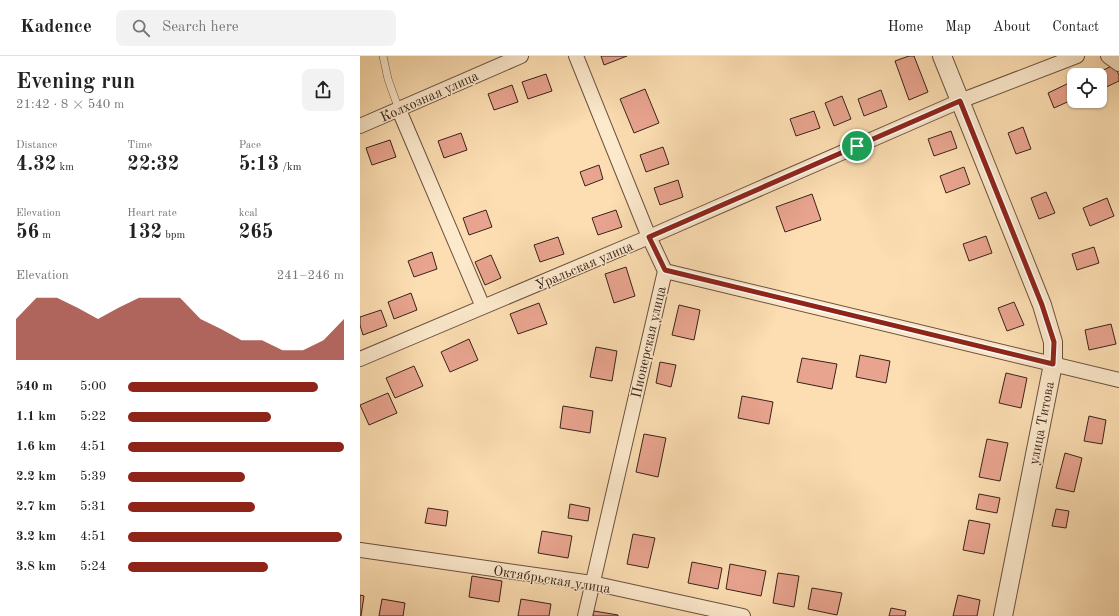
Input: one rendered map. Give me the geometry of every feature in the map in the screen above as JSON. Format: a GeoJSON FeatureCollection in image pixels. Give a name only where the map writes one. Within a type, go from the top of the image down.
{"type":"FeatureCollection","features":[{"type":"Feature","properties":{"kind":"street","name":"Колхозная улица"},"geometry":{"type":"LineString","coordinates":[[360,126],[521,56]]}},
{"type":"Feature","properties":{"kind":"street","name":"Пионерская улица"},"geometry":{"type":"LineString","coordinates":[[576,56],[649,237],[665,270],[585,616]]}},
{"type":"Feature","properties":{"kind":"street","name":"улица Титова"},"geometry":{"type":"LineString","coordinates":[[942,56],[1042,305],[1054,342],[1053,364],[1003,616]]}},
{"type":"Feature","properties":{"kind":"street","name":"Уральская улица"},"geometry":{"type":"LineString","coordinates":[[360,359],[649,237],[960,101],[1077,56]]}},
{"type":"Feature","properties":{"kind":"street"},"geometry":{"type":"LineString","coordinates":[[1108,56],[1119,64]]}},
{"type":"Feature","properties":{"kind":"street"},"geometry":{"type":"LineString","coordinates":[[399,110],[483,307]]}},
{"type":"Feature","properties":{"kind":"street"},"geometry":{"type":"LineString","coordinates":[[665,270],[1119,380]]}},
{"type":"Feature","properties":{"kind":"street","name":"Октябрьская улица"},"geometry":{"type":"LineString","coordinates":[[360,550],[592,583],[743,616]]}},
{"type":"Feature","properties":{"kind":"lane"},"geometry":{"type":"LineString","coordinates":[[384,56],[388,79],[399,110]]}},
{"type":"Feature","properties":{"kind":"building"},"geometry":{"type":"Polygon","coordinates":[[[601,56],[627,56],[604,65],[601,56]]]}},
{"type":"Feature","properties":{"kind":"building"},"geometry":{"type":"Polygon","coordinates":[[[909,56],[914,56],[928,92],[909,100],[895,61],[909,56]]]}},
{"type":"Feature","properties":{"kind":"building"},"geometry":{"type":"Polygon","coordinates":[[[1114,65],[1119,75],[1119,81],[1107,87],[1107,68],[1114,65]]]}},
{"type":"Feature","properties":{"kind":"building"},"geometry":{"type":"Polygon","coordinates":[[[546,74],[552,91],[528,99],[522,82],[546,74]]]}},
{"type":"Feature","properties":{"kind":"building"},"geometry":{"type":"Polygon","coordinates":[[[1067,84],[1067,102],[1054,108],[1048,93],[1067,84]]]}},
{"type":"Feature","properties":{"kind":"building"},"geometry":{"type":"Polygon","coordinates":[[[512,85],[518,102],[494,110],[488,94],[512,85]]]}},
{"type":"Feature","properties":{"kind":"building"},"geometry":{"type":"Polygon","coordinates":[[[645,89],[659,123],[634,133],[620,99],[645,89]]]}},
{"type":"Feature","properties":{"kind":"building"},"geometry":{"type":"Polygon","coordinates":[[[881,90],[887,107],[864,116],[858,99],[881,90]]]}},
{"type":"Feature","properties":{"kind":"building"},"geometry":{"type":"Polygon","coordinates":[[[842,96],[851,119],[834,126],[825,103],[842,96]]]}},
{"type":"Feature","properties":{"kind":"building"},"geometry":{"type":"Polygon","coordinates":[[[814,111],[820,128],[796,136],[790,119],[814,111]]]}},
{"type":"Feature","properties":{"kind":"building"},"geometry":{"type":"Polygon","coordinates":[[[1023,127],[1031,149],[1016,154],[1008,133],[1023,127]]]}},
{"type":"Feature","properties":{"kind":"building"},"geometry":{"type":"Polygon","coordinates":[[[951,131],[957,148],[934,156],[928,139],[951,131]]]}},
{"type":"Feature","properties":{"kind":"building"},"geometry":{"type":"Polygon","coordinates":[[[461,133],[467,150],[444,158],[438,141],[461,133]]]}},
{"type":"Feature","properties":{"kind":"building"},"geometry":{"type":"Polygon","coordinates":[[[390,140],[396,157],[372,165],[366,148],[390,140]]]}},
{"type":"Feature","properties":{"kind":"building"},"geometry":{"type":"Polygon","coordinates":[[[663,147],[669,164],[646,172],[640,155],[663,147]]]}},
{"type":"Feature","properties":{"kind":"building"},"geometry":{"type":"Polygon","coordinates":[[[599,165],[603,179],[585,186],[580,172],[599,165]]]}},
{"type":"Feature","properties":{"kind":"building"},"geometry":{"type":"Polygon","coordinates":[[[964,167],[970,184],[946,193],[940,176],[964,167]]]}},
{"type":"Feature","properties":{"kind":"building"},"geometry":{"type":"Polygon","coordinates":[[[678,180],[683,197],[660,205],[654,188],[678,180]]]}},
{"type":"Feature","properties":{"kind":"building"},"geometry":{"type":"Polygon","coordinates":[[[1046,192],[1055,213],[1039,219],[1031,198],[1046,192]]]}},
{"type":"Feature","properties":{"kind":"building"},"geometry":{"type":"Polygon","coordinates":[[[812,194],[821,220],[785,232],[776,207],[812,194]]]}},
{"type":"Feature","properties":{"kind":"building"},"geometry":{"type":"Polygon","coordinates":[[[1107,198],[1114,216],[1090,226],[1083,208],[1107,198]]]}},
{"type":"Feature","properties":{"kind":"building"},"geometry":{"type":"Polygon","coordinates":[[[486,210],[492,227],[469,235],[463,218],[486,210]]]}},
{"type":"Feature","properties":{"kind":"building"},"geometry":{"type":"Polygon","coordinates":[[[616,210],[622,227],[598,235],[592,218],[616,210]]]}},
{"type":"Feature","properties":{"kind":"building"},"geometry":{"type":"Polygon","coordinates":[[[986,236],[992,253],[969,261],[963,244],[986,236]]]}},
{"type":"Feature","properties":{"kind":"building"},"geometry":{"type":"Polygon","coordinates":[[[558,237],[564,254],[540,262],[534,245],[558,237]]]}},
{"type":"Feature","properties":{"kind":"building"},"geometry":{"type":"Polygon","coordinates":[[[1094,247],[1099,263],[1077,270],[1072,254],[1094,247]]]}},
{"type":"Feature","properties":{"kind":"building"},"geometry":{"type":"Polygon","coordinates":[[[432,252],[437,269],[414,277],[408,261],[432,252]]]}},
{"type":"Feature","properties":{"kind":"building"},"geometry":{"type":"Polygon","coordinates":[[[491,255],[501,278],[485,285],[475,262],[491,255]]]}},
{"type":"Feature","properties":{"kind":"building"},"geometry":{"type":"Polygon","coordinates":[[[626,267],[635,296],[614,303],[605,274],[626,267]]]}},
{"type":"Feature","properties":{"kind":"building"},"geometry":{"type":"Polygon","coordinates":[[[411,293],[417,310],[394,319],[388,302],[411,293]]]}},
{"type":"Feature","properties":{"kind":"building"},"geometry":{"type":"Polygon","coordinates":[[[1014,302],[1024,325],[1007,331],[998,308],[1014,302]]]}},
{"type":"Feature","properties":{"kind":"building"},"geometry":{"type":"Polygon","coordinates":[[[539,303],[547,324],[518,334],[510,314],[539,303]]]}},
{"type":"Feature","properties":{"kind":"building"},"geometry":{"type":"Polygon","coordinates":[[[679,305],[700,310],[694,340],[672,335],[679,305]]]}},
{"type":"Feature","properties":{"kind":"building"},"geometry":{"type":"Polygon","coordinates":[[[381,310],[387,326],[363,335],[360,325],[360,317],[381,310]]]}},
{"type":"Feature","properties":{"kind":"building"},"geometry":{"type":"Polygon","coordinates":[[[1111,324],[1116,344],[1089,350],[1085,330],[1111,324]]]}},
{"type":"Feature","properties":{"kind":"building"},"geometry":{"type":"Polygon","coordinates":[[[469,339],[478,360],[450,372],[441,352],[469,339]]]}},
{"type":"Feature","properties":{"kind":"building"},"geometry":{"type":"Polygon","coordinates":[[[596,347],[617,351],[612,381],[590,377],[596,347]]]}},
{"type":"Feature","properties":{"kind":"building"},"geometry":{"type":"Polygon","coordinates":[[[860,355],[890,361],[886,383],[856,377],[860,355]]]}},
{"type":"Feature","properties":{"kind":"building"},"geometry":{"type":"Polygon","coordinates":[[[802,358],[837,364],[832,389],[797,382],[802,358]]]}},
{"type":"Feature","properties":{"kind":"building"},"geometry":{"type":"Polygon","coordinates":[[[660,362],[676,365],[671,387],[656,383],[660,362]]]}},
{"type":"Feature","properties":{"kind":"building"},"geometry":{"type":"Polygon","coordinates":[[[414,366],[423,386],[395,398],[386,378],[414,366]]]}},
{"type":"Feature","properties":{"kind":"building"},"geometry":{"type":"Polygon","coordinates":[[[1006,373],[1027,378],[1021,408],[999,403],[1006,373]]]}},
{"type":"Feature","properties":{"kind":"building"},"geometry":{"type":"Polygon","coordinates":[[[388,393],[397,413],[369,425],[360,405],[388,393]]]}},
{"type":"Feature","properties":{"kind":"building"},"geometry":{"type":"Polygon","coordinates":[[[742,396],[773,402],[769,424],[738,418],[742,396]]]}},
{"type":"Feature","properties":{"kind":"building"},"geometry":{"type":"Polygon","coordinates":[[[563,406],[593,411],[590,433],[560,428],[563,406]]]}},
{"type":"Feature","properties":{"kind":"building"},"geometry":{"type":"Polygon","coordinates":[[[1089,416],[1106,420],[1102,444],[1084,441],[1089,416]]]}},
{"type":"Feature","properties":{"kind":"building"},"geometry":{"type":"Polygon","coordinates":[[[644,434],[666,438],[658,477],[636,472],[644,434]]]}},
{"type":"Feature","properties":{"kind":"building"},"geometry":{"type":"Polygon","coordinates":[[[987,439],[1008,443],[1000,481],[979,477],[987,439]]]}},
{"type":"Feature","properties":{"kind":"building"},"geometry":{"type":"Polygon","coordinates":[[[1065,453],[1082,458],[1074,492],[1056,488],[1065,453]]]}},
{"type":"Feature","properties":{"kind":"building"},"geometry":{"type":"Polygon","coordinates":[[[979,494],[1000,498],[997,513],[976,509],[979,494]]]}},
{"type":"Feature","properties":{"kind":"building"},"geometry":{"type":"Polygon","coordinates":[[[570,504],[590,508],[588,521],[568,518],[570,504]]]}},
{"type":"Feature","properties":{"kind":"building"},"geometry":{"type":"Polygon","coordinates":[[[428,508],[448,511],[446,526],[425,523],[428,508]]]}},
{"type":"Feature","properties":{"kind":"building"},"geometry":{"type":"Polygon","coordinates":[[[1056,509],[1069,511],[1066,528],[1052,526],[1056,509]]]}},
{"type":"Feature","properties":{"kind":"building"},"geometry":{"type":"Polygon","coordinates":[[[969,520],[990,524],[984,554],[963,550],[969,520]]]}},
{"type":"Feature","properties":{"kind":"building"},"geometry":{"type":"Polygon","coordinates":[[[542,531],[572,536],[568,558],[538,553],[542,531]]]}},
{"type":"Feature","properties":{"kind":"building"},"geometry":{"type":"Polygon","coordinates":[[[633,534],[655,538],[648,568],[627,564],[633,534]]]}},
{"type":"Feature","properties":{"kind":"building"},"geometry":{"type":"Polygon","coordinates":[[[692,562],[722,568],[718,589],[688,583],[692,562]]]}},
{"type":"Feature","properties":{"kind":"building"},"geometry":{"type":"Polygon","coordinates":[[[730,564],[766,571],[761,596],[726,589],[730,564]]]}},
{"type":"Feature","properties":{"kind":"building"},"geometry":{"type":"Polygon","coordinates":[[[778,573],[799,576],[794,607],[773,603],[778,573]]]}},
{"type":"Feature","properties":{"kind":"building"},"geometry":{"type":"Polygon","coordinates":[[[472,576],[502,581],[499,602],[469,597],[472,576]]]}},
{"type":"Feature","properties":{"kind":"building"},"geometry":{"type":"Polygon","coordinates":[[[812,588],[842,593],[837,615],[808,609],[812,588]]]}},
{"type":"Feature","properties":{"kind":"building"},"geometry":{"type":"Polygon","coordinates":[[[360,595],[364,596],[361,616],[360,616],[360,595]]]}},
{"type":"Feature","properties":{"kind":"building"},"geometry":{"type":"Polygon","coordinates":[[[958,595],[980,600],[977,616],[953,616],[958,595]]]}},
{"type":"Feature","properties":{"kind":"building"},"geometry":{"type":"Polygon","coordinates":[[[382,599],[405,603],[403,616],[379,616],[382,599]]]}},
{"type":"Feature","properties":{"kind":"building"},"geometry":{"type":"Polygon","coordinates":[[[521,599],[551,604],[549,616],[518,616],[521,599]]]}},
{"type":"Feature","properties":{"kind":"building"},"geometry":{"type":"Polygon","coordinates":[[[891,608],[906,611],[905,616],[889,616],[891,608]]]}},
{"type":"Feature","properties":{"kind":"building"},"geometry":{"type":"Polygon","coordinates":[[[594,611],[618,615],[618,616],[593,616],[594,611]]]}},
{"type":"Feature","properties":{"kind":"route"},"geometry":{"type":"LineString","coordinates":[[960,101],[1042,305],[1054,342],[1053,364],[665,270],[649,237],[857,146],[960,101]]}}]}
